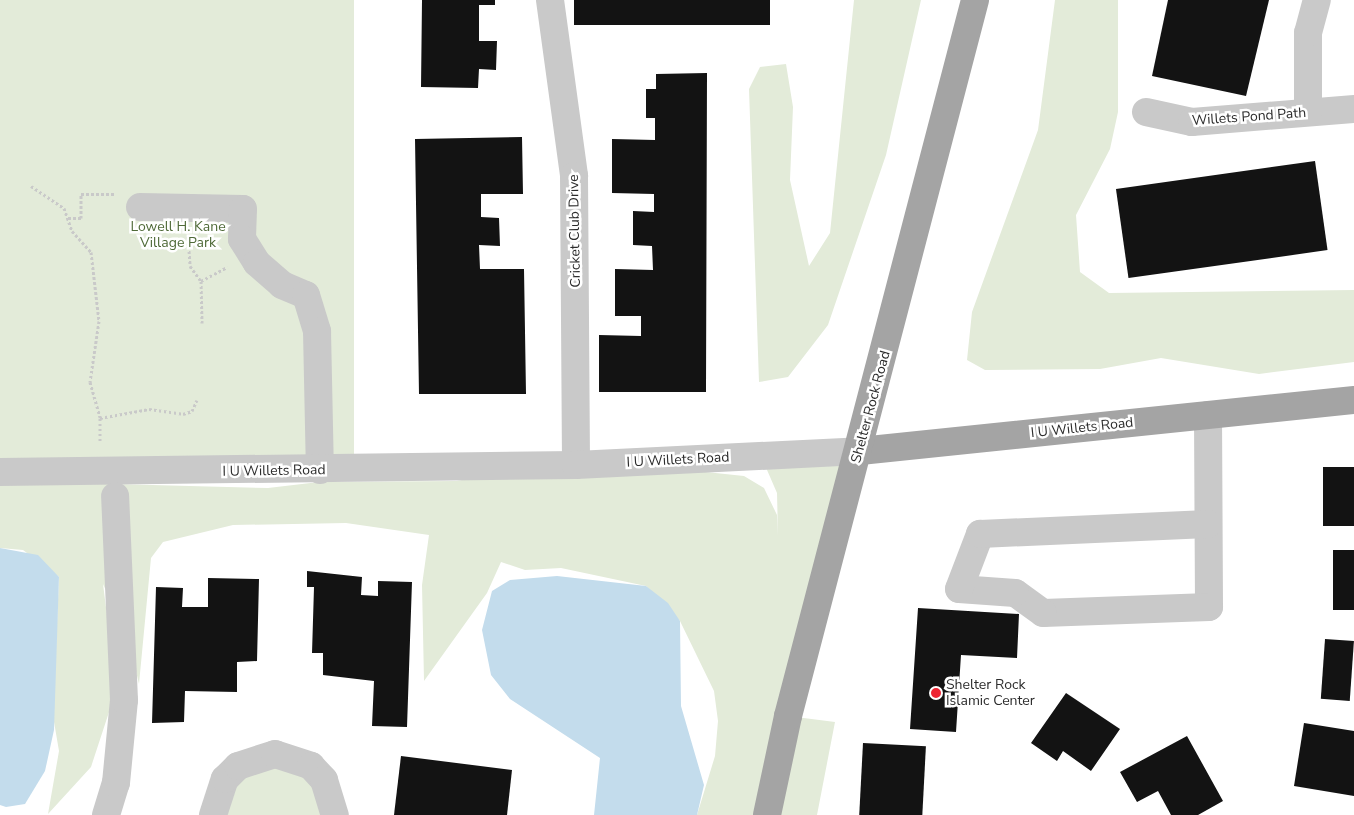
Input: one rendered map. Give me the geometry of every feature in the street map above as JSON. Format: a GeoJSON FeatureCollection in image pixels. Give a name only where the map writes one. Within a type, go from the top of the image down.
{"type":"FeatureCollection","features":[{"type":"Feature","properties":{"kind":"main road","name":"Shelter Rock Road"},"geometry":{"type":"LineString","coordinates":[[767,815],[788,716],[860,450],[975,0]]}},
{"type":"Feature","properties":{"kind":"main road","name":"I U Willets Road"},"geometry":{"type":"LineString","coordinates":[[860,450],[1354,400]]}},
{"type":"Feature","properties":{"kind":"street","name":"Cricket Club Drive"},"geometry":{"type":"LineString","coordinates":[[550,0],[574,176],[576,465]]}},
{"type":"Feature","properties":{"kind":"street"},"geometry":{"type":"LineString","coordinates":[[1308,112],[1308,33],[1317,0]]}},
{"type":"Feature","properties":{"kind":"street","name":"Willets Pond Path"},"geometry":{"type":"LineString","coordinates":[[1146,112],[1192,122],[1354,109]]}},
{"type":"Feature","properties":{"kind":"street"},"geometry":{"type":"LineString","coordinates":[[140,207],[243,209],[242,239],[257,263],[282,285],[306,295],[317,331],[320,470]]}},
{"type":"Feature","properties":{"kind":"street"},"geometry":{"type":"LineString","coordinates":[[1208,415],[1209,607],[1044,614],[1015,593],[959,589],[980,534],[1208,524]]}},
{"type":"Feature","properties":{"kind":"street","name":"I U Willets Road"},"geometry":{"type":"LineString","coordinates":[[0,472],[320,470],[576,465],[860,450]]}},
{"type":"Feature","properties":{"kind":"street"},"geometry":{"type":"LineString","coordinates":[[106,815],[116,783],[124,700],[115,496]]}},
{"type":"Feature","properties":{"kind":"street"},"geometry":{"type":"LineString","coordinates":[[214,815],[225,779],[238,766],[275,754],[311,766],[324,780],[335,815]]}},
{"type":"Feature","properties":{"kind":"path"},"geometry":{"type":"LineString","coordinates":[[31,186],[64,208],[72,231],[92,252],[99,321],[90,382],[100,418],[99,453]]}},
{"type":"Feature","properties":{"kind":"path"},"geometry":{"type":"LineString","coordinates":[[68,218],[81,218],[81,194],[132,194],[140,207]]}},
{"type":"Feature","properties":{"kind":"path"},"geometry":{"type":"LineString","coordinates":[[188,208],[190,266],[201,281],[202,323]]}},
{"type":"Feature","properties":{"kind":"path"},"geometry":{"type":"LineString","coordinates":[[100,418],[149,409],[183,414],[192,411],[197,400]]}},
{"type":"Feature","properties":{"kind":"green space","name":"Lowell H. Kane Village Park"},"geometry":{"type":"Polygon","coordinates":[[[0,0],[354,0],[354,472],[0,472],[0,0]]]}},
{"type":"Feature","properties":{"kind":"green space"},"geometry":{"type":"Polygon","coordinates":[[[854,0],[921,0],[886,155],[828,325],[788,377],[759,382],[749,89],[760,67],[786,64],[793,107],[790,180],[809,266],[830,233],[854,0]]]}},
{"type":"Feature","properties":{"kind":"green space"},"geometry":{"type":"Polygon","coordinates":[[[1055,0],[1118,0],[1118,112],[1110,149],[1076,215],[1080,272],[1109,293],[1354,290],[1354,362],[1259,374],[1161,358],[1100,369],[985,370],[967,360],[972,312],[1038,130],[1055,0]]]}},
{"type":"Feature","properties":{"kind":"green space"},"geometry":{"type":"Polygon","coordinates":[[[860,451],[788,716],[835,722],[817,815],[697,815],[715,756],[718,721],[714,691],[680,621],[646,586],[561,568],[525,570],[501,562],[487,593],[424,681],[422,585],[429,535],[346,523],[233,525],[163,542],[151,558],[139,684],[129,642],[103,584],[113,662],[110,709],[91,767],[48,814],[59,751],[53,716],[59,577],[23,550],[0,548],[0,481],[268,488],[319,482],[456,481],[512,472],[677,469],[744,476],[764,488],[777,515],[778,536],[777,493],[764,463],[860,451]]]}},
{"type":"Feature","properties":{"kind":"green space"},"geometry":{"type":"Polygon","coordinates":[[[294,757],[335,815],[213,815],[225,779],[294,757]]]}},
{"type":"Feature","properties":{"kind":"water"},"geometry":{"type":"Polygon","coordinates":[[[0,548],[38,555],[59,577],[54,730],[45,771],[25,804],[6,807],[0,805],[0,548]]]}},
{"type":"Feature","properties":{"kind":"water"},"geometry":{"type":"Polygon","coordinates":[[[557,576],[646,586],[668,603],[680,621],[681,706],[704,785],[697,815],[594,815],[600,758],[510,699],[491,675],[482,630],[492,591],[510,580],[557,576]]]}},
{"type":"Feature","properties":{"kind":"building"},"geometry":{"type":"Polygon","coordinates":[[[422,0],[495,0],[495,5],[479,5],[479,41],[497,41],[496,70],[479,69],[478,88],[421,87],[422,0]]]}},
{"type":"Feature","properties":{"kind":"building"},"geometry":{"type":"Polygon","coordinates":[[[574,0],[770,0],[770,25],[574,25],[574,0]]]}},
{"type":"Feature","properties":{"kind":"building"},"geometry":{"type":"Polygon","coordinates":[[[1168,0],[1269,0],[1246,96],[1152,76],[1168,0]]]}},
{"type":"Feature","properties":{"kind":"building"},"geometry":{"type":"Polygon","coordinates":[[[707,73],[706,392],[599,392],[599,335],[641,336],[641,316],[615,316],[615,269],[653,270],[652,246],[633,245],[633,211],[654,212],[654,194],[612,193],[612,139],[655,140],[655,118],[646,118],[646,89],[656,89],[656,74],[707,73]]]}},
{"type":"Feature","properties":{"kind":"building"},"geometry":{"type":"Polygon","coordinates":[[[522,137],[523,194],[481,194],[481,217],[499,218],[500,246],[479,245],[480,269],[524,269],[526,394],[419,394],[415,139],[522,137]]]}},
{"type":"Feature","properties":{"kind":"building"},"geometry":{"type":"Polygon","coordinates":[[[1315,161],[1328,250],[1128,278],[1116,189],[1315,161]]]}},
{"type":"Feature","properties":{"kind":"building"},"geometry":{"type":"Polygon","coordinates":[[[1323,467],[1354,467],[1354,526],[1323,526],[1323,467]]]}},
{"type":"Feature","properties":{"kind":"building"},"geometry":{"type":"Polygon","coordinates":[[[1333,550],[1354,550],[1354,610],[1333,610],[1333,550]]]}},
{"type":"Feature","properties":{"kind":"building"},"geometry":{"type":"Polygon","coordinates":[[[307,571],[362,577],[361,595],[378,596],[378,581],[412,582],[407,727],[372,726],[374,681],[323,675],[323,653],[312,653],[314,587],[307,587],[307,571]]]}},
{"type":"Feature","properties":{"kind":"building"},"geometry":{"type":"Polygon","coordinates":[[[208,578],[259,579],[257,661],[237,662],[237,692],[185,691],[184,722],[152,723],[156,587],[183,588],[182,607],[208,607],[208,578]]]}},
{"type":"Feature","properties":{"kind":"building","name":"Shelter Rock Islamic Center"},"geometry":{"type":"Polygon","coordinates":[[[918,608],[1019,614],[1017,658],[961,655],[956,732],[910,729],[918,608]]]}},
{"type":"Feature","properties":{"kind":"building"},"geometry":{"type":"Polygon","coordinates":[[[1325,639],[1354,641],[1350,701],[1321,699],[1325,639]]]}},
{"type":"Feature","properties":{"kind":"building"},"geometry":{"type":"Polygon","coordinates":[[[1066,693],[1120,729],[1091,771],[1063,751],[1057,761],[1031,743],[1066,693]]]}},
{"type":"Feature","properties":{"kind":"building"},"geometry":{"type":"Polygon","coordinates":[[[1304,723],[1354,731],[1354,796],[1294,786],[1304,723]]]}},
{"type":"Feature","properties":{"kind":"building"},"geometry":{"type":"Polygon","coordinates":[[[1187,736],[1223,801],[1198,815],[1171,815],[1158,791],[1137,802],[1120,772],[1187,736]]]}},
{"type":"Feature","properties":{"kind":"building"},"geometry":{"type":"Polygon","coordinates":[[[863,743],[926,746],[922,815],[859,815],[863,743]]]}},
{"type":"Feature","properties":{"kind":"building"},"geometry":{"type":"Polygon","coordinates":[[[401,756],[512,770],[507,815],[394,815],[401,756]]]}},
{"type":"Feature","properties":{"kind":"place","name":"Shelter Rock Islamic Center"},"geometry":{"type":"Point","coordinates":[936,693]}}]}
